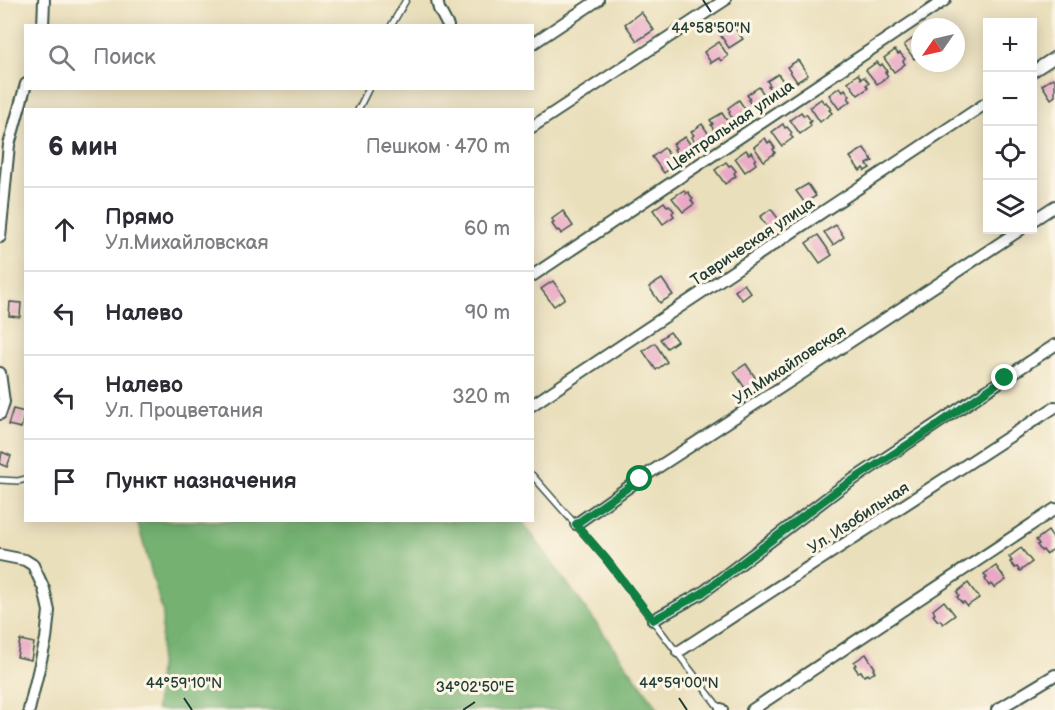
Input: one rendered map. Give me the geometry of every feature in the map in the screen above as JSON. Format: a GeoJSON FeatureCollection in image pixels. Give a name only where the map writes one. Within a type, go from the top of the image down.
{"type":"FeatureCollection","features":[{"type":"Feature","properties":{"kind":"street"},"geometry":{"type":"LineString","coordinates":[[43,24],[44,0]]}},
{"type":"Feature","properties":{"kind":"street"},"geometry":{"type":"LineString","coordinates":[[437,0],[447,24]]}},
{"type":"Feature","properties":{"kind":"street"},"geometry":{"type":"LineString","coordinates":[[534,43],[598,0]]}},
{"type":"Feature","properties":{"kind":"street"},"geometry":{"type":"LineString","coordinates":[[534,126],[725,0]]}},
{"type":"Feature","properties":{"kind":"street","name":"Центральная улица"},"geometry":{"type":"LineString","coordinates":[[534,275],[945,0]]}},
{"type":"Feature","properties":{"kind":"street"},"geometry":{"type":"LineString","coordinates":[[1037,69],[1055,57]]}},
{"type":"Feature","properties":{"kind":"street"},"geometry":{"type":"LineString","coordinates":[[0,237],[9,145],[24,90]]}},
{"type":"Feature","properties":{"kind":"street","name":"Таврическая улица"},"geometry":{"type":"LineString","coordinates":[[534,404],[983,105]]}},
{"type":"Feature","properties":{"kind":"street"},"geometry":{"type":"LineString","coordinates":[[1037,218],[1055,206]]}},
{"type":"Feature","properties":{"kind":"street","name":"Ул.Михайловская"},"geometry":{"type":"LineString","coordinates":[[576,524],[640,479],[1014,234]]}},
{"type":"Feature","properties":{"kind":"street"},"geometry":{"type":"LineString","coordinates":[[653,620],[702,593],[839,489],[1055,345]]}},
{"type":"Feature","properties":{"kind":"street"},"geometry":{"type":"LineString","coordinates":[[0,373],[4,402],[0,414]]}},
{"type":"Feature","properties":{"kind":"street","name":"Ул. Изобильная"},"geometry":{"type":"LineString","coordinates":[[678,652],[1055,407]]}},
{"type":"Feature","properties":{"kind":"street"},"geometry":{"type":"LineString","coordinates":[[752,710],[1055,509]]}},
{"type":"Feature","properties":{"kind":"street"},"geometry":{"type":"LineString","coordinates":[[0,555],[25,560],[33,565],[44,589],[49,611],[46,639],[30,710]]}},
{"type":"Feature","properties":{"kind":"street"},"geometry":{"type":"LineString","coordinates":[[997,710],[1055,675]]}},
{"type":"Feature","properties":{"kind":"lane"},"geometry":{"type":"LineString","coordinates":[[392,24],[406,0]]}},
{"type":"Feature","properties":{"kind":"lane"},"geometry":{"type":"LineString","coordinates":[[359,108],[368,90]]}},
{"type":"Feature","properties":{"kind":"lane"},"geometry":{"type":"LineString","coordinates":[[534,477],[606,559],[721,710]]}},
{"type":"Feature","properties":{"kind":"lane"},"geometry":{"type":"LineString","coordinates":[[0,480],[24,480]]}},
{"type":"Feature","properties":{"kind":"green space"},"geometry":{"type":"Polygon","coordinates":[[[137,522],[523,522],[659,710],[156,710],[163,613],[137,522]]]}},
{"type":"Feature","properties":{"kind":"building"},"geometry":{"type":"Polygon","coordinates":[[[641,12],[654,30],[637,41],[625,24],[641,12]]]}},
{"type":"Feature","properties":{"kind":"building"},"geometry":{"type":"Polygon","coordinates":[[[732,24],[743,39],[729,48],[719,33],[732,24]]]}},
{"type":"Feature","properties":{"kind":"building"},"geometry":{"type":"Polygon","coordinates":[[[911,40],[911,55],[904,45],[911,40]]]}},
{"type":"Feature","properties":{"kind":"building"},"geometry":{"type":"Polygon","coordinates":[[[719,42],[728,56],[721,61],[719,58],[711,63],[704,52],[719,42]]]}},
{"type":"Feature","properties":{"kind":"building"},"geometry":{"type":"Polygon","coordinates":[[[895,50],[905,59],[903,61],[905,64],[894,72],[884,58],[895,50]]]}},
{"type":"Feature","properties":{"kind":"building"},"geometry":{"type":"Polygon","coordinates":[[[798,60],[808,75],[797,82],[787,67],[798,60]]]}},
{"type":"Feature","properties":{"kind":"building"},"geometry":{"type":"Polygon","coordinates":[[[877,62],[880,66],[882,64],[888,76],[877,84],[866,70],[877,62]]]}},
{"type":"Feature","properties":{"kind":"building"},"geometry":{"type":"Polygon","coordinates":[[[778,74],[788,88],[777,96],[774,92],[772,93],[767,81],[778,74]]]}},
{"type":"Feature","properties":{"kind":"building"},"geometry":{"type":"Polygon","coordinates":[[[858,74],[861,79],[864,77],[869,83],[866,85],[868,88],[858,95],[848,82],[858,74]]]}},
{"type":"Feature","properties":{"kind":"building"},"geometry":{"type":"Polygon","coordinates":[[[1053,78],[1055,96],[1051,99],[1042,85],[1053,78]]]}},
{"type":"Feature","properties":{"kind":"building"},"geometry":{"type":"Polygon","coordinates":[[[759,87],[769,102],[757,109],[748,100],[750,99],[747,95],[759,87]]]}},
{"type":"Feature","properties":{"kind":"building"},"geometry":{"type":"Polygon","coordinates":[[[840,87],[843,91],[845,89],[851,101],[839,109],[829,95],[840,87]]]}},
{"type":"Feature","properties":{"kind":"building"},"geometry":{"type":"Polygon","coordinates":[[[821,99],[824,103],[826,102],[832,113],[820,122],[810,107],[821,99]]]}},
{"type":"Feature","properties":{"kind":"building"},"geometry":{"type":"Polygon","coordinates":[[[739,100],[749,115],[738,122],[735,118],[733,120],[728,108],[739,100]]]}},
{"type":"Feature","properties":{"kind":"building"},"geometry":{"type":"Polygon","coordinates":[[[801,112],[804,116],[806,114],[811,121],[809,122],[811,126],[800,134],[790,120],[801,112]]]}},
{"type":"Feature","properties":{"kind":"building"},"geometry":{"type":"Polygon","coordinates":[[[722,113],[731,127],[720,135],[717,131],[715,132],[710,120],[722,113]]]}},
{"type":"Feature","properties":{"kind":"building"},"geometry":{"type":"Polygon","coordinates":[[[702,124],[712,139],[701,146],[698,142],[696,144],[691,132],[702,124]]]}},
{"type":"Feature","properties":{"kind":"building"},"geometry":{"type":"Polygon","coordinates":[[[783,124],[792,133],[790,135],[793,138],[782,146],[772,132],[783,124]]]}},
{"type":"Feature","properties":{"kind":"building"},"geometry":{"type":"Polygon","coordinates":[[[685,137],[695,151],[683,159],[680,155],[678,156],[673,144],[685,137]]]}},
{"type":"Feature","properties":{"kind":"building"},"geometry":{"type":"Polygon","coordinates":[[[765,138],[775,148],[773,149],[775,153],[764,161],[754,147],[765,138]]]}},
{"type":"Feature","properties":{"kind":"building"},"geometry":{"type":"Polygon","coordinates":[[[664,148],[676,164],[664,173],[652,157],[664,148]]]}},
{"type":"Feature","properties":{"kind":"building"},"geometry":{"type":"Polygon","coordinates":[[[864,148],[873,161],[867,164],[870,168],[865,171],[863,168],[860,171],[850,157],[864,148]]]}},
{"type":"Feature","properties":{"kind":"building"},"geometry":{"type":"Polygon","coordinates":[[[746,150],[749,154],[751,152],[756,159],[754,160],[756,164],[745,172],[735,158],[746,150]]]}},
{"type":"Feature","properties":{"kind":"building"},"geometry":{"type":"Polygon","coordinates":[[[726,162],[736,171],[734,173],[736,176],[725,184],[715,170],[726,162]]]}},
{"type":"Feature","properties":{"kind":"building"},"geometry":{"type":"Polygon","coordinates":[[[808,184],[816,196],[805,203],[796,191],[808,184]]]}},
{"type":"Feature","properties":{"kind":"building"},"geometry":{"type":"Polygon","coordinates":[[[684,190],[693,199],[691,200],[694,204],[683,212],[672,198],[684,190]]]}},
{"type":"Feature","properties":{"kind":"building"},"geometry":{"type":"Polygon","coordinates":[[[664,202],[674,211],[672,213],[674,216],[663,224],[653,210],[664,202]]]}},
{"type":"Feature","properties":{"kind":"building"},"geometry":{"type":"Polygon","coordinates":[[[771,209],[780,221],[769,229],[760,217],[771,209]]]}},
{"type":"Feature","properties":{"kind":"building"},"geometry":{"type":"Polygon","coordinates":[[[563,211],[573,226],[561,234],[552,224],[554,223],[552,219],[563,211]]]}},
{"type":"Feature","properties":{"kind":"building"},"geometry":{"type":"Polygon","coordinates":[[[836,225],[844,237],[833,245],[824,232],[836,225]]]}},
{"type":"Feature","properties":{"kind":"building"},"geometry":{"type":"Polygon","coordinates":[[[818,235],[832,255],[820,263],[806,243],[818,235]]]}},
{"type":"Feature","properties":{"kind":"building"},"geometry":{"type":"Polygon","coordinates":[[[662,279],[673,295],[660,303],[649,287],[662,279]]]}},
{"type":"Feature","properties":{"kind":"building"},"geometry":{"type":"Polygon","coordinates":[[[553,281],[565,298],[554,306],[541,289],[553,281]]]}},
{"type":"Feature","properties":{"kind":"building"},"geometry":{"type":"Polygon","coordinates":[[[744,284],[751,293],[742,300],[735,291],[744,284]]]}},
{"type":"Feature","properties":{"kind":"building"},"geometry":{"type":"Polygon","coordinates":[[[10,302],[21,303],[20,317],[9,316],[10,302]]]}},
{"type":"Feature","properties":{"kind":"building"},"geometry":{"type":"Polygon","coordinates":[[[670,332],[677,341],[667,348],[660,339],[670,332]]]}},
{"type":"Feature","properties":{"kind":"building"},"geometry":{"type":"Polygon","coordinates":[[[655,343],[667,362],[656,370],[643,351],[655,343]]]}},
{"type":"Feature","properties":{"kind":"building"},"geometry":{"type":"Polygon","coordinates":[[[746,364],[759,383],[747,391],[734,372],[746,364]]]}},
{"type":"Feature","properties":{"kind":"building"},"geometry":{"type":"Polygon","coordinates":[[[13,409],[24,412],[21,428],[8,425],[13,409]]]}},
{"type":"Feature","properties":{"kind":"building"},"geometry":{"type":"Polygon","coordinates":[[[2,452],[11,456],[7,467],[0,464],[2,452]]]}},
{"type":"Feature","properties":{"kind":"building"},"geometry":{"type":"Polygon","coordinates":[[[1048,531],[1055,541],[1055,548],[1046,554],[1043,550],[1041,551],[1036,540],[1048,531]]]}},
{"type":"Feature","properties":{"kind":"building"},"geometry":{"type":"Polygon","coordinates":[[[1021,548],[1032,562],[1020,571],[1010,562],[1012,561],[1009,557],[1021,548]]]}},
{"type":"Feature","properties":{"kind":"building"},"geometry":{"type":"Polygon","coordinates":[[[996,566],[1006,580],[994,588],[991,584],[989,586],[984,574],[996,566]]]}},
{"type":"Feature","properties":{"kind":"building"},"geometry":{"type":"Polygon","coordinates":[[[968,583],[979,598],[967,606],[957,597],[959,596],[957,592],[968,583]]]}},
{"type":"Feature","properties":{"kind":"building"},"geometry":{"type":"Polygon","coordinates":[[[944,601],[955,615],[943,624],[933,615],[935,614],[933,610],[944,601]]]}},
{"type":"Feature","properties":{"kind":"building"},"geometry":{"type":"Polygon","coordinates":[[[20,640],[34,643],[31,660],[17,657],[20,640]]]}},
{"type":"Feature","properties":{"kind":"building"},"geometry":{"type":"Polygon","coordinates":[[[866,654],[875,668],[873,670],[875,672],[869,676],[868,674],[864,676],[861,671],[858,672],[854,666],[856,665],[854,662],[866,654]]]}},
{"type":"Feature","properties":{"kind":"route"},"geometry":{"type":"LineString","coordinates":[[640,479],[576,524],[653,620],[702,593],[839,489],[1005,378]]}}]}
